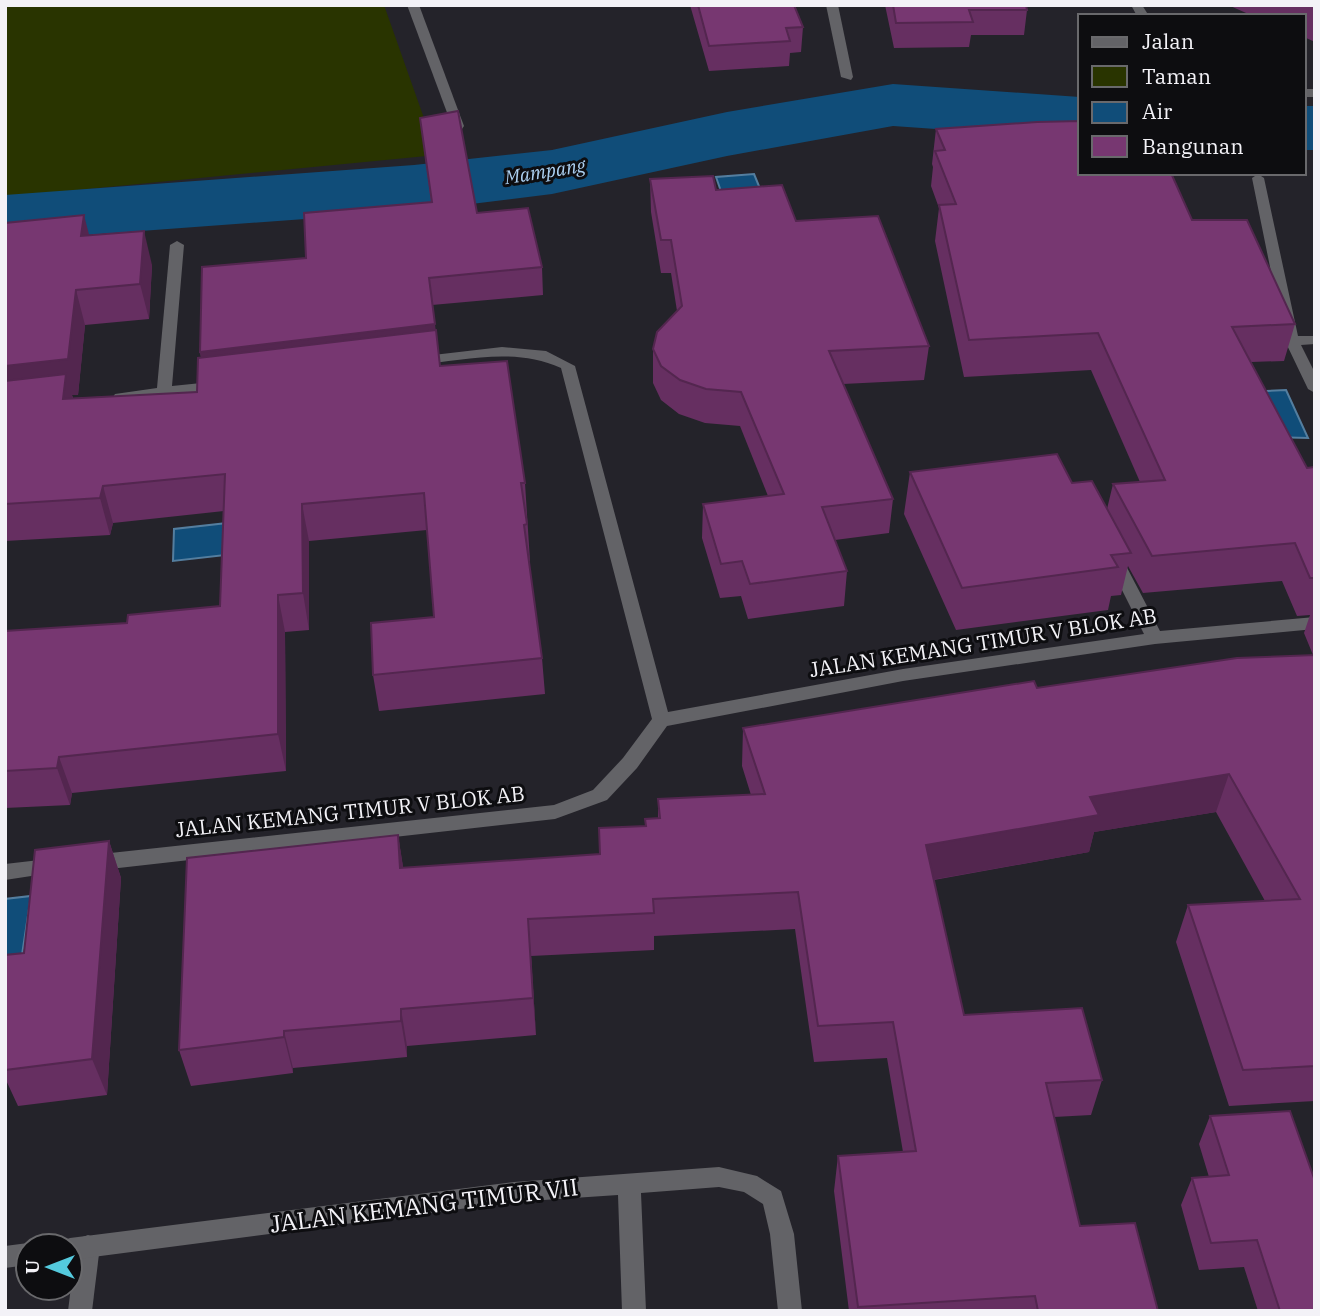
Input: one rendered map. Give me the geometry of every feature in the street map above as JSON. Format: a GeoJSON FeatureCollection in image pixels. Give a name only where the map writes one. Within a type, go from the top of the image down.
{"type":"FeatureCollection","features":[{"type":"Feature","properties":{"kind":"street"},"geometry":{"type":"LineString","coordinates":[[413,5],[458,127]]}},
{"type":"Feature","properties":{"kind":"street"},"geometry":{"type":"LineString","coordinates":[[832,5],[847,77]]}},
{"type":"Feature","properties":{"kind":"street"},"geometry":{"type":"LineString","coordinates":[[1258,178],[1292,341],[1315,389]]}},
{"type":"Feature","properties":{"kind":"street"},"geometry":{"type":"LineString","coordinates":[[164,392],[177,245]]}},
{"type":"Feature","properties":{"kind":"street"},"geometry":{"type":"LineString","coordinates":[[1292,341],[1315,340]]}},
{"type":"Feature","properties":{"kind":"street"},"geometry":{"type":"LineString","coordinates":[[394,364],[502,351],[541,354],[568,366],[661,720]]}},
{"type":"Feature","properties":{"kind":"street"},"geometry":{"type":"LineString","coordinates":[[98,400],[231,384]]}},
{"type":"Feature","properties":{"kind":"street"},"geometry":{"type":"LineString","coordinates":[[1104,540],[1155,638]]}},
{"type":"Feature","properties":{"kind":"street","name":"JALAN KEMANG TIMUR V BLOK AB"},"geometry":{"type":"LineString","coordinates":[[5,872],[555,812],[600,794],[630,764],[661,720],[903,675],[1155,638],[1315,623]]}},
{"type":"Feature","properties":{"kind":"street","name":"JALAN KEMANG TIMUR VII"},"geometry":{"type":"LineString","coordinates":[[84,1247],[514,1192],[719,1177],[750,1183],[773,1198],[782,1234],[790,1311]]}},
{"type":"Feature","properties":{"kind":"street"},"geometry":{"type":"LineString","coordinates":[[629,1182],[634,1311]]}},
{"type":"Feature","properties":{"kind":"green space"},"geometry":{"type":"Polygon","coordinates":[[[5,5],[384,5],[437,155],[5,197],[5,5]]]}},
{"type":"Feature","properties":{"kind":"water"},"geometry":{"type":"Polygon","coordinates":[[[754,174],[772,218],[731,220],[716,177],[754,174]]]}},
{"type":"Feature","properties":{"kind":"water"},"geometry":{"type":"Polygon","coordinates":[[[1286,390],[1308,438],[1265,437],[1243,392],[1286,390]]]}},
{"type":"Feature","properties":{"kind":"water"},"geometry":{"type":"Polygon","coordinates":[[[290,516],[287,548],[173,561],[174,529],[290,516]]]}},
{"type":"Feature","properties":{"kind":"water"},"geometry":{"type":"Polygon","coordinates":[[[31,896],[18,981],[5,982],[5,899],[31,896]]]}},
{"type":"Feature","properties":{"kind":"building"},"geometry":{"type":"Polygon","coordinates":[[[698,5],[794,5],[803,27],[786,28],[790,41],[709,46],[698,5]]]}},
{"type":"Feature","properties":{"kind":"building"},"geometry":{"type":"Polygon","coordinates":[[[893,5],[1026,5],[1027,10],[969,10],[973,22],[896,23],[893,5]]]}},
{"type":"Feature","properties":{"kind":"building"},"geometry":{"type":"Polygon","coordinates":[[[458,111],[477,213],[528,208],[542,267],[429,278],[435,324],[200,352],[202,267],[306,258],[304,213],[432,202],[420,118],[458,111]]]}},
{"type":"Feature","properties":{"kind":"building"},"geometry":{"type":"Polygon","coordinates":[[[1078,121],[1078,175],[1172,175],[1192,220],[1247,220],[1295,324],[1232,327],[1307,468],[1315,467],[1315,578],[1310,578],[1295,543],[1152,556],[1113,484],[1165,480],[1098,333],[969,340],[939,205],[956,204],[935,151],[945,150],[936,129],[1078,121]]]}},
{"type":"Feature","properties":{"kind":"building"},"geometry":{"type":"Polygon","coordinates":[[[713,176],[716,190],[782,185],[796,221],[878,216],[929,346],[829,351],[893,499],[822,507],[847,571],[750,584],[742,561],[721,564],[703,504],[784,494],[741,392],[706,389],[680,380],[661,366],[653,349],[657,332],[682,306],[671,240],[661,240],[650,179],[713,176]]]}},
{"type":"Feature","properties":{"kind":"building"},"geometry":{"type":"Polygon","coordinates":[[[84,215],[81,236],[144,231],[140,284],[76,290],[68,359],[5,366],[5,223],[84,215]]]}},
{"type":"Feature","properties":{"kind":"building"},"geometry":{"type":"Polygon","coordinates":[[[436,330],[440,366],[507,361],[525,483],[521,483],[527,524],[524,525],[542,658],[373,675],[371,623],[434,617],[424,493],[302,504],[303,593],[278,595],[278,734],[59,757],[57,768],[5,771],[5,631],[127,623],[128,615],[220,606],[225,474],[103,486],[100,498],[5,504],[5,381],[66,374],[63,399],[197,392],[198,358],[436,330]]]}},
{"type":"Feature","properties":{"kind":"building"},"geometry":{"type":"Polygon","coordinates":[[[1057,454],[1072,483],[1092,481],[1131,553],[1111,555],[1118,567],[962,588],[910,472],[1057,454]]]}},
{"type":"Feature","properties":{"kind":"building"},"geometry":{"type":"Polygon","coordinates":[[[1315,655],[1315,1066],[1243,1070],[1188,905],[1300,899],[1229,774],[1090,797],[1099,815],[926,845],[964,1015],[1082,1008],[1102,1080],[1046,1083],[1080,1226],[1135,1223],[1158,1311],[1038,1311],[1035,1296],[858,1307],[838,1156],[916,1151],[893,1022],[818,1026],[798,892],[653,899],[654,913],[528,919],[533,998],[401,1009],[401,1021],[284,1031],[284,1037],[179,1050],[187,858],[398,835],[400,868],[600,854],[599,828],[646,826],[645,819],[660,818],[658,799],[765,794],[743,728],[1034,681],[1037,688],[1237,658],[1315,655]]]}},
{"type":"Feature","properties":{"kind":"building"},"geometry":{"type":"Polygon","coordinates":[[[109,841],[92,1059],[5,1070],[5,955],[24,953],[35,850],[109,841]]]}},
{"type":"Feature","properties":{"kind":"building"},"geometry":{"type":"Polygon","coordinates":[[[1290,1111],[1315,1181],[1315,1311],[1280,1311],[1257,1240],[1211,1243],[1192,1178],[1229,1175],[1210,1116],[1290,1111]]]}},
{"type":"Feature","properties":{"kind":"waterway","name":"Mampang"},"geometry":{"type":"LineString","coordinates":[[5,218],[414,188],[552,172],[727,134],[893,105],[1078,118]]}},
{"type":"Feature","properties":{"kind":"waterway","name":"Mampang"},"geometry":{"type":"LineString","coordinates":[[1306,128],[1315,128]]}}]}
